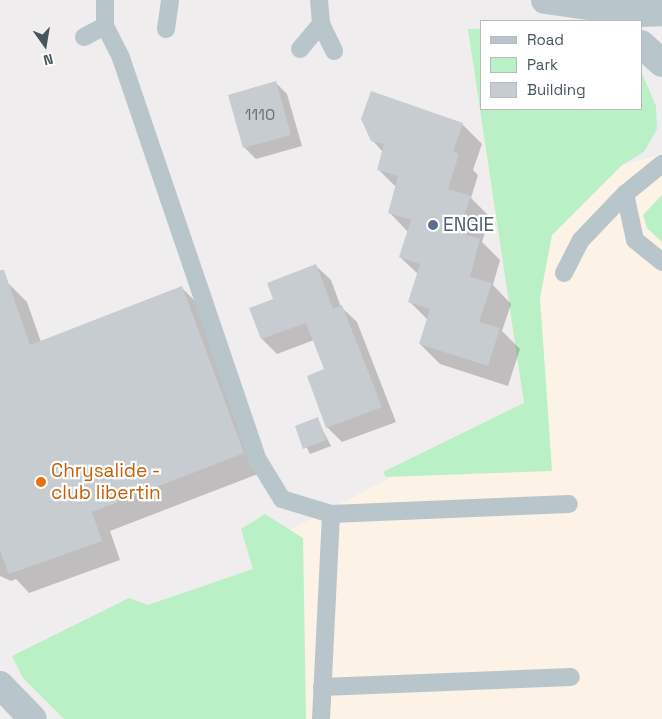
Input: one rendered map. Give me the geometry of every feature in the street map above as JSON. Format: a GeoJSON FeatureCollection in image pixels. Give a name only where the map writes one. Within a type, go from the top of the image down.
{"type":"FeatureCollection","features":[{"type":"Feature","properties":{"kind":"street"},"geometry":{"type":"LineString","coordinates":[[553,2],[639,13],[662,12]]}},
{"type":"Feature","properties":{"kind":"street"},"geometry":{"type":"LineString","coordinates":[[553,2],[599,20]]}},
{"type":"Feature","properties":{"kind":"street"},"geometry":{"type":"LineString","coordinates":[[642,45],[662,63]]}},
{"type":"Feature","properties":{"kind":"street"},"geometry":{"type":"LineString","coordinates":[[0,685],[33,719]]}},
{"type":"Feature","properties":{"kind":"lane"},"geometry":{"type":"LineString","coordinates":[[105,0],[105,26],[121,58],[258,460],[282,500],[331,514],[569,504]]}},
{"type":"Feature","properties":{"kind":"lane"},"geometry":{"type":"LineString","coordinates":[[166,30],[170,0]]}},
{"type":"Feature","properties":{"kind":"lane"},"geometry":{"type":"LineString","coordinates":[[319,0],[320,24],[334,50]]}},
{"type":"Feature","properties":{"kind":"lane"},"geometry":{"type":"LineString","coordinates":[[300,49],[320,24]]}},
{"type":"Feature","properties":{"kind":"lane"},"geometry":{"type":"LineString","coordinates":[[84,37],[105,26]]}},
{"type":"Feature","properties":{"kind":"lane"},"geometry":{"type":"LineString","coordinates":[[564,273],[581,240],[625,194],[662,164]]}},
{"type":"Feature","properties":{"kind":"lane"},"geometry":{"type":"LineString","coordinates":[[625,194],[635,240],[662,262]]}},
{"type":"Feature","properties":{"kind":"lane"},"geometry":{"type":"LineString","coordinates":[[321,719],[331,514]]}},
{"type":"Feature","properties":{"kind":"lane"},"geometry":{"type":"LineString","coordinates":[[322,687],[571,677]]}},
{"type":"Feature","properties":{"kind":"shaded area"},"geometry":{"type":"Polygon","coordinates":[[[662,154],[662,719],[276,719],[272,539],[531,405],[520,268],[622,165],[662,154]]]}},
{"type":"Feature","properties":{"kind":"green space"},"geometry":{"type":"Polygon","coordinates":[[[468,29],[480,29],[480,109],[468,29]]]}},
{"type":"Feature","properties":{"kind":"green space"},"geometry":{"type":"Polygon","coordinates":[[[642,73],[656,106],[657,129],[644,152],[622,165],[552,235],[540,298],[552,471],[386,477],[383,472],[524,403],[480,110],[642,110],[642,73]]]}},
{"type":"Feature","properties":{"kind":"green space"},"geometry":{"type":"Polygon","coordinates":[[[662,195],[662,242],[647,228],[643,215],[662,195]]]}},
{"type":"Feature","properties":{"kind":"green space"},"geometry":{"type":"Polygon","coordinates":[[[265,514],[303,538],[306,719],[64,719],[23,678],[12,656],[129,598],[148,605],[253,569],[241,529],[265,514]]]}},
{"type":"Feature","properties":{"kind":"building"},"geometry":{"type":"Polygon","coordinates":[[[276,81],[291,135],[243,148],[228,95],[276,81]]]}},
{"type":"Feature","properties":{"kind":"building"},"geometry":{"type":"Polygon","coordinates":[[[371,91],[463,123],[453,152],[459,154],[448,189],[471,196],[458,232],[480,239],[470,277],[492,283],[479,322],[500,328],[488,366],[419,344],[430,309],[408,302],[420,264],[399,257],[411,220],[388,213],[398,176],[377,170],[384,144],[371,141],[361,119],[371,91]]]}},
{"type":"Feature","properties":{"kind":"building"},"geometry":{"type":"Polygon","coordinates":[[[316,264],[333,309],[342,305],[382,407],[326,428],[307,376],[324,369],[306,323],[261,339],[249,308],[273,299],[267,283],[316,264]]]}},
{"type":"Feature","properties":{"kind":"building"},"geometry":{"type":"Polygon","coordinates":[[[0,270],[4,270],[30,345],[182,286],[244,453],[92,512],[102,541],[9,574],[0,551],[0,270]]]}},
{"type":"Feature","properties":{"kind":"building"},"geometry":{"type":"Polygon","coordinates":[[[318,417],[326,440],[303,449],[295,426],[318,417]]]}},
{"type":"Feature","properties":{"kind":"place","name":"ENGIE"},"geometry":{"type":"Point","coordinates":[433,225]}},
{"type":"Feature","properties":{"kind":"place","name":"Chrysalide - club libertin"},"geometry":{"type":"Point","coordinates":[41,482]}}]}
